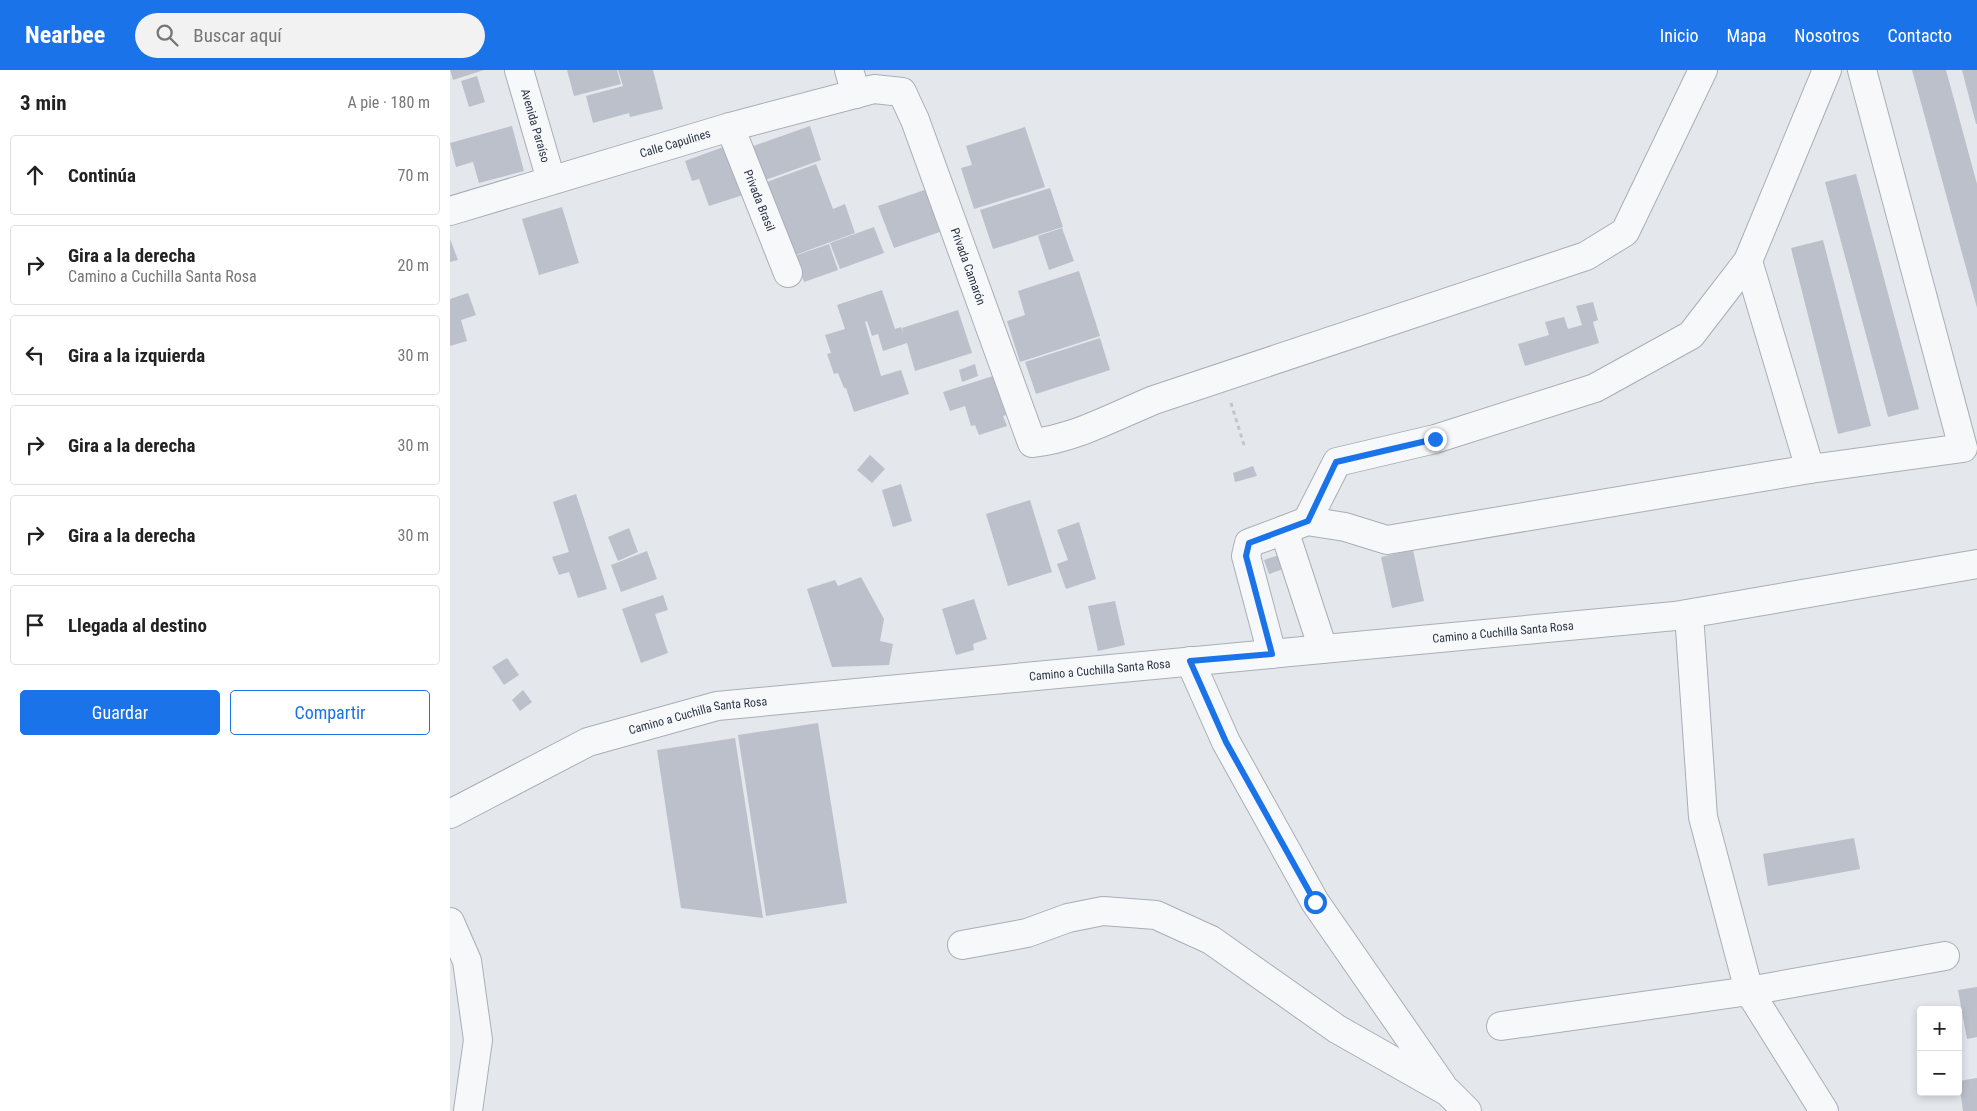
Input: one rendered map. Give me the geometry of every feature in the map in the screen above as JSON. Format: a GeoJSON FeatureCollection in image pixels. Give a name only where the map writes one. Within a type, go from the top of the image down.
{"type":"FeatureCollection","features":[{"type":"Feature","properties":{"kind":"street","name":"Avenida Paraíso"},"geometry":{"type":"LineString","coordinates":[[519,70],[550,180]]}},
{"type":"Feature","properties":{"kind":"street"},"geometry":{"type":"LineString","coordinates":[[1223,378],[1586,256],[1624,232],[1703,70]]}},
{"type":"Feature","properties":{"kind":"street"},"geometry":{"type":"LineString","coordinates":[[1323,649],[1296,526],[1336,462],[1435,439],[1594,388],[1691,335],[1748,261],[1827,70]]}},
{"type":"Feature","properties":{"kind":"street"},"geometry":{"type":"LineString","coordinates":[[1272,654],[1246,556],[1249,543],[1296,526],[1345,527],[1387,540],[1810,469],[1970,447],[1862,70]]}},
{"type":"Feature","properties":{"kind":"street","name":"Calle Capulines"},"geometry":{"type":"LineString","coordinates":[[450,211],[730,127],[853,82],[874,89],[902,92]]}},
{"type":"Feature","properties":{"kind":"street","name":"Privada Camarón"},"geometry":{"type":"LineString","coordinates":[[902,92],[916,120],[1032,443],[1048,442],[1090,427],[1154,400],[1223,378]]}},
{"type":"Feature","properties":{"kind":"street","name":"Privada Brasil"},"geometry":{"type":"LineString","coordinates":[[730,127],[788,274]]}},
{"type":"Feature","properties":{"kind":"street"},"geometry":{"type":"LineString","coordinates":[[1748,261],[1810,469]]}},
{"type":"Feature","properties":{"kind":"street","name":"Camino a Cuchilla Santa Rosa"},"geometry":{"type":"LineString","coordinates":[[450,814],[588,742],[717,706],[1689,614],[1977,564]]}},
{"type":"Feature","properties":{"kind":"street"},"geometry":{"type":"LineString","coordinates":[[1689,614],[1703,817],[1749,991],[1824,1111]]}},
{"type":"Feature","properties":{"kind":"street"},"geometry":{"type":"LineString","coordinates":[[1190,661],[1226,742],[1315,902],[1448,1092],[1467,1111]]}},
{"type":"Feature","properties":{"kind":"street"},"geometry":{"type":"LineString","coordinates":[[962,945],[1027,933],[1068,918],[1103,911],[1156,915],[1211,940],[1337,1029],[1448,1092]]}},
{"type":"Feature","properties":{"kind":"street"},"geometry":{"type":"LineString","coordinates":[[450,922],[467,961],[478,1040],[468,1111]]}},
{"type":"Feature","properties":{"kind":"street"},"geometry":{"type":"LineString","coordinates":[[1501,1026],[1749,991],[1945,956]]}},
{"type":"Feature","properties":{"kind":"path"},"geometry":{"type":"LineString","coordinates":[[1223,378],[1244,445]]}},
{"type":"Feature","properties":{"kind":"building"},"geometry":{"type":"Polygon","coordinates":[[[450,70],[484,70],[453,80],[450,70]]]}},
{"type":"Feature","properties":{"kind":"building"},"geometry":{"type":"Polygon","coordinates":[[[567,70],[617,70],[621,84],[574,96],[567,70]]]}},
{"type":"Feature","properties":{"kind":"building"},"geometry":{"type":"Polygon","coordinates":[[[618,70],[653,70],[663,109],[630,117],[629,113],[593,123],[586,96],[623,86],[618,70]]]}},
{"type":"Feature","properties":{"kind":"building"},"geometry":{"type":"Polygon","coordinates":[[[1912,70],[1946,70],[1977,184],[1977,308],[1912,70]]]}},
{"type":"Feature","properties":{"kind":"building"},"geometry":{"type":"Polygon","coordinates":[[[1962,70],[1977,70],[1977,124],[1976,124],[1962,70]]]}},
{"type":"Feature","properties":{"kind":"building"},"geometry":{"type":"Polygon","coordinates":[[[477,76],[485,102],[469,107],[461,81],[477,76]]]}},
{"type":"Feature","properties":{"kind":"building"},"geometry":{"type":"Polygon","coordinates":[[[512,126],[524,171],[479,183],[473,162],[456,167],[450,143],[512,126]]]}},
{"type":"Feature","properties":{"kind":"building"},"geometry":{"type":"Polygon","coordinates":[[[810,126],[821,160],[760,182],[748,148],[810,126]]]}},
{"type":"Feature","properties":{"kind":"building"},"geometry":{"type":"Polygon","coordinates":[[[1025,127],[1045,187],[974,209],[961,168],[972,165],[966,146],[1025,127]]]}},
{"type":"Feature","properties":{"kind":"building"},"geometry":{"type":"Polygon","coordinates":[[[726,146],[743,195],[709,206],[699,179],[692,181],[685,161],[726,146]]]}},
{"type":"Feature","properties":{"kind":"building"},"geometry":{"type":"Polygon","coordinates":[[[816,164],[833,209],[845,204],[855,233],[790,257],[761,184],[816,164]]]}},
{"type":"Feature","properties":{"kind":"building"},"geometry":{"type":"Polygon","coordinates":[[[1856,174],[1919,409],[1888,417],[1825,182],[1856,174]]]}},
{"type":"Feature","properties":{"kind":"building"},"geometry":{"type":"Polygon","coordinates":[[[936,186],[951,228],[894,248],[878,206],[936,186]]]}},
{"type":"Feature","properties":{"kind":"building"},"geometry":{"type":"Polygon","coordinates":[[[1050,188],[1063,227],[993,249],[980,210],[1050,188]]]}},
{"type":"Feature","properties":{"kind":"building"},"geometry":{"type":"Polygon","coordinates":[[[562,207],[579,263],[539,275],[522,219],[562,207]]]}},
{"type":"Feature","properties":{"kind":"building"},"geometry":{"type":"Polygon","coordinates":[[[874,227],[884,253],[840,269],[830,243],[874,227]]]}},
{"type":"Feature","properties":{"kind":"building"},"geometry":{"type":"Polygon","coordinates":[[[1062,228],[1074,261],[1049,270],[1038,236],[1062,228]]]}},
{"type":"Feature","properties":{"kind":"building"},"geometry":{"type":"Polygon","coordinates":[[[450,239],[458,260],[450,262],[450,239]]]}},
{"type":"Feature","properties":{"kind":"building"},"geometry":{"type":"Polygon","coordinates":[[[1823,240],[1871,426],[1838,434],[1791,248],[1823,240]]]}},
{"type":"Feature","properties":{"kind":"building"},"geometry":{"type":"Polygon","coordinates":[[[829,244],[838,270],[804,282],[794,256],[829,244]]]}},
{"type":"Feature","properties":{"kind":"building"},"geometry":{"type":"Polygon","coordinates":[[[1079,271],[1100,336],[1020,362],[1007,321],[1025,315],[1018,291],[1079,271]]]}},
{"type":"Feature","properties":{"kind":"building"},"geometry":{"type":"Polygon","coordinates":[[[882,290],[895,329],[901,327],[903,334],[902,328],[958,310],[972,353],[915,371],[907,343],[883,351],[878,334],[872,336],[867,321],[865,322],[881,376],[901,370],[909,394],[854,412],[846,388],[844,388],[838,373],[834,374],[827,354],[831,353],[825,335],[845,329],[837,305],[882,290]]]}},
{"type":"Feature","properties":{"kind":"building"},"geometry":{"type":"Polygon","coordinates":[[[468,293],[476,315],[461,320],[467,341],[450,346],[450,299],[468,293]]]}},
{"type":"Feature","properties":{"kind":"building"},"geometry":{"type":"Polygon","coordinates":[[[1593,302],[1598,320],[1593,322],[1599,343],[1525,366],[1518,344],[1549,335],[1545,322],[1564,317],[1568,329],[1582,325],[1576,306],[1593,302]]]}},
{"type":"Feature","properties":{"kind":"building"},"geometry":{"type":"Polygon","coordinates":[[[1100,338],[1110,370],[1036,394],[1025,362],[1100,338]]]}},
{"type":"Feature","properties":{"kind":"building"},"geometry":{"type":"Polygon","coordinates":[[[975,364],[978,376],[962,382],[959,370],[975,364]]]}},
{"type":"Feature","properties":{"kind":"building"},"geometry":{"type":"Polygon","coordinates":[[[996,375],[1002,394],[999,395],[1006,415],[1003,416],[1007,426],[979,435],[975,425],[971,426],[965,406],[950,411],[943,392],[996,375]]]}},
{"type":"Feature","properties":{"kind":"building"},"geometry":{"type":"Polygon","coordinates":[[[870,455],[885,469],[872,483],[857,470],[870,455]]]}},
{"type":"Feature","properties":{"kind":"building"},"geometry":{"type":"Polygon","coordinates":[[[1253,466],[1257,476],[1235,482],[1233,473],[1253,466]]]}},
{"type":"Feature","properties":{"kind":"building"},"geometry":{"type":"Polygon","coordinates":[[[901,484],[912,521],[893,527],[882,490],[901,484]]]}},
{"type":"Feature","properties":{"kind":"building"},"geometry":{"type":"Polygon","coordinates":[[[576,494],[607,589],[578,598],[569,572],[559,575],[552,557],[569,552],[553,502],[576,494]]]}},
{"type":"Feature","properties":{"kind":"building"},"geometry":{"type":"Polygon","coordinates":[[[1030,500],[1052,572],[1008,586],[986,514],[1030,500]]]}},
{"type":"Feature","properties":{"kind":"building"},"geometry":{"type":"Polygon","coordinates":[[[1079,522],[1096,579],[1066,589],[1057,564],[1068,560],[1057,530],[1079,522]]]}},
{"type":"Feature","properties":{"kind":"building"},"geometry":{"type":"Polygon","coordinates":[[[629,528],[638,552],[618,561],[608,537],[629,528]]]}},
{"type":"Feature","properties":{"kind":"building"},"geometry":{"type":"Polygon","coordinates":[[[1413,550],[1424,601],[1392,608],[1381,557],[1413,550]]]}},
{"type":"Feature","properties":{"kind":"building"},"geometry":{"type":"Polygon","coordinates":[[[647,551],[657,579],[621,592],[611,565],[647,551]]]}},
{"type":"Feature","properties":{"kind":"building"},"geometry":{"type":"Polygon","coordinates":[[[1279,555],[1283,569],[1269,574],[1264,560],[1279,555]]]}},
{"type":"Feature","properties":{"kind":"building"},"geometry":{"type":"Polygon","coordinates":[[[861,577],[884,619],[880,641],[893,644],[889,665],[832,667],[807,589],[835,580],[838,586],[861,577]]]}},
{"type":"Feature","properties":{"kind":"building"},"geometry":{"type":"Polygon","coordinates":[[[663,595],[668,610],[655,614],[668,653],[641,663],[622,609],[663,595]]]}},
{"type":"Feature","properties":{"kind":"building"},"geometry":{"type":"Polygon","coordinates":[[[974,599],[987,639],[973,644],[974,650],[956,655],[942,609],[974,599]]]}},
{"type":"Feature","properties":{"kind":"building"},"geometry":{"type":"Polygon","coordinates":[[[1115,601],[1125,645],[1098,651],[1088,606],[1115,601]]]}},
{"type":"Feature","properties":{"kind":"building"},"geometry":{"type":"Polygon","coordinates":[[[507,658],[519,675],[504,685],[492,667],[507,658]]]}},
{"type":"Feature","properties":{"kind":"building"},"geometry":{"type":"Polygon","coordinates":[[[523,690],[532,702],[520,711],[512,700],[523,690]]]}},
{"type":"Feature","properties":{"kind":"building"},"geometry":{"type":"Polygon","coordinates":[[[818,723],[847,903],[766,916],[738,735],[818,723]]]}},
{"type":"Feature","properties":{"kind":"building"},"geometry":{"type":"Polygon","coordinates":[[[735,738],[763,918],[681,908],[657,750],[735,738]]]}},
{"type":"Feature","properties":{"kind":"building"},"geometry":{"type":"Polygon","coordinates":[[[1854,838],[1860,869],[1768,886],[1763,854],[1854,838]]]}},
{"type":"Feature","properties":{"kind":"building"},"geometry":{"type":"Polygon","coordinates":[[[1977,987],[1977,1037],[1967,1039],[1958,990],[1977,987]]]}},
{"type":"Feature","properties":{"kind":"building"},"geometry":{"type":"Polygon","coordinates":[[[1977,1078],[1977,1111],[1963,1111],[1961,1096],[1962,1080],[1977,1078]]]}},
{"type":"Feature","properties":{"kind":"route"},"geometry":{"type":"LineString","coordinates":[[1315,902],[1226,742],[1190,661],[1272,654],[1246,556],[1249,543],[1308,521],[1336,462],[1435,439]]}}]}
